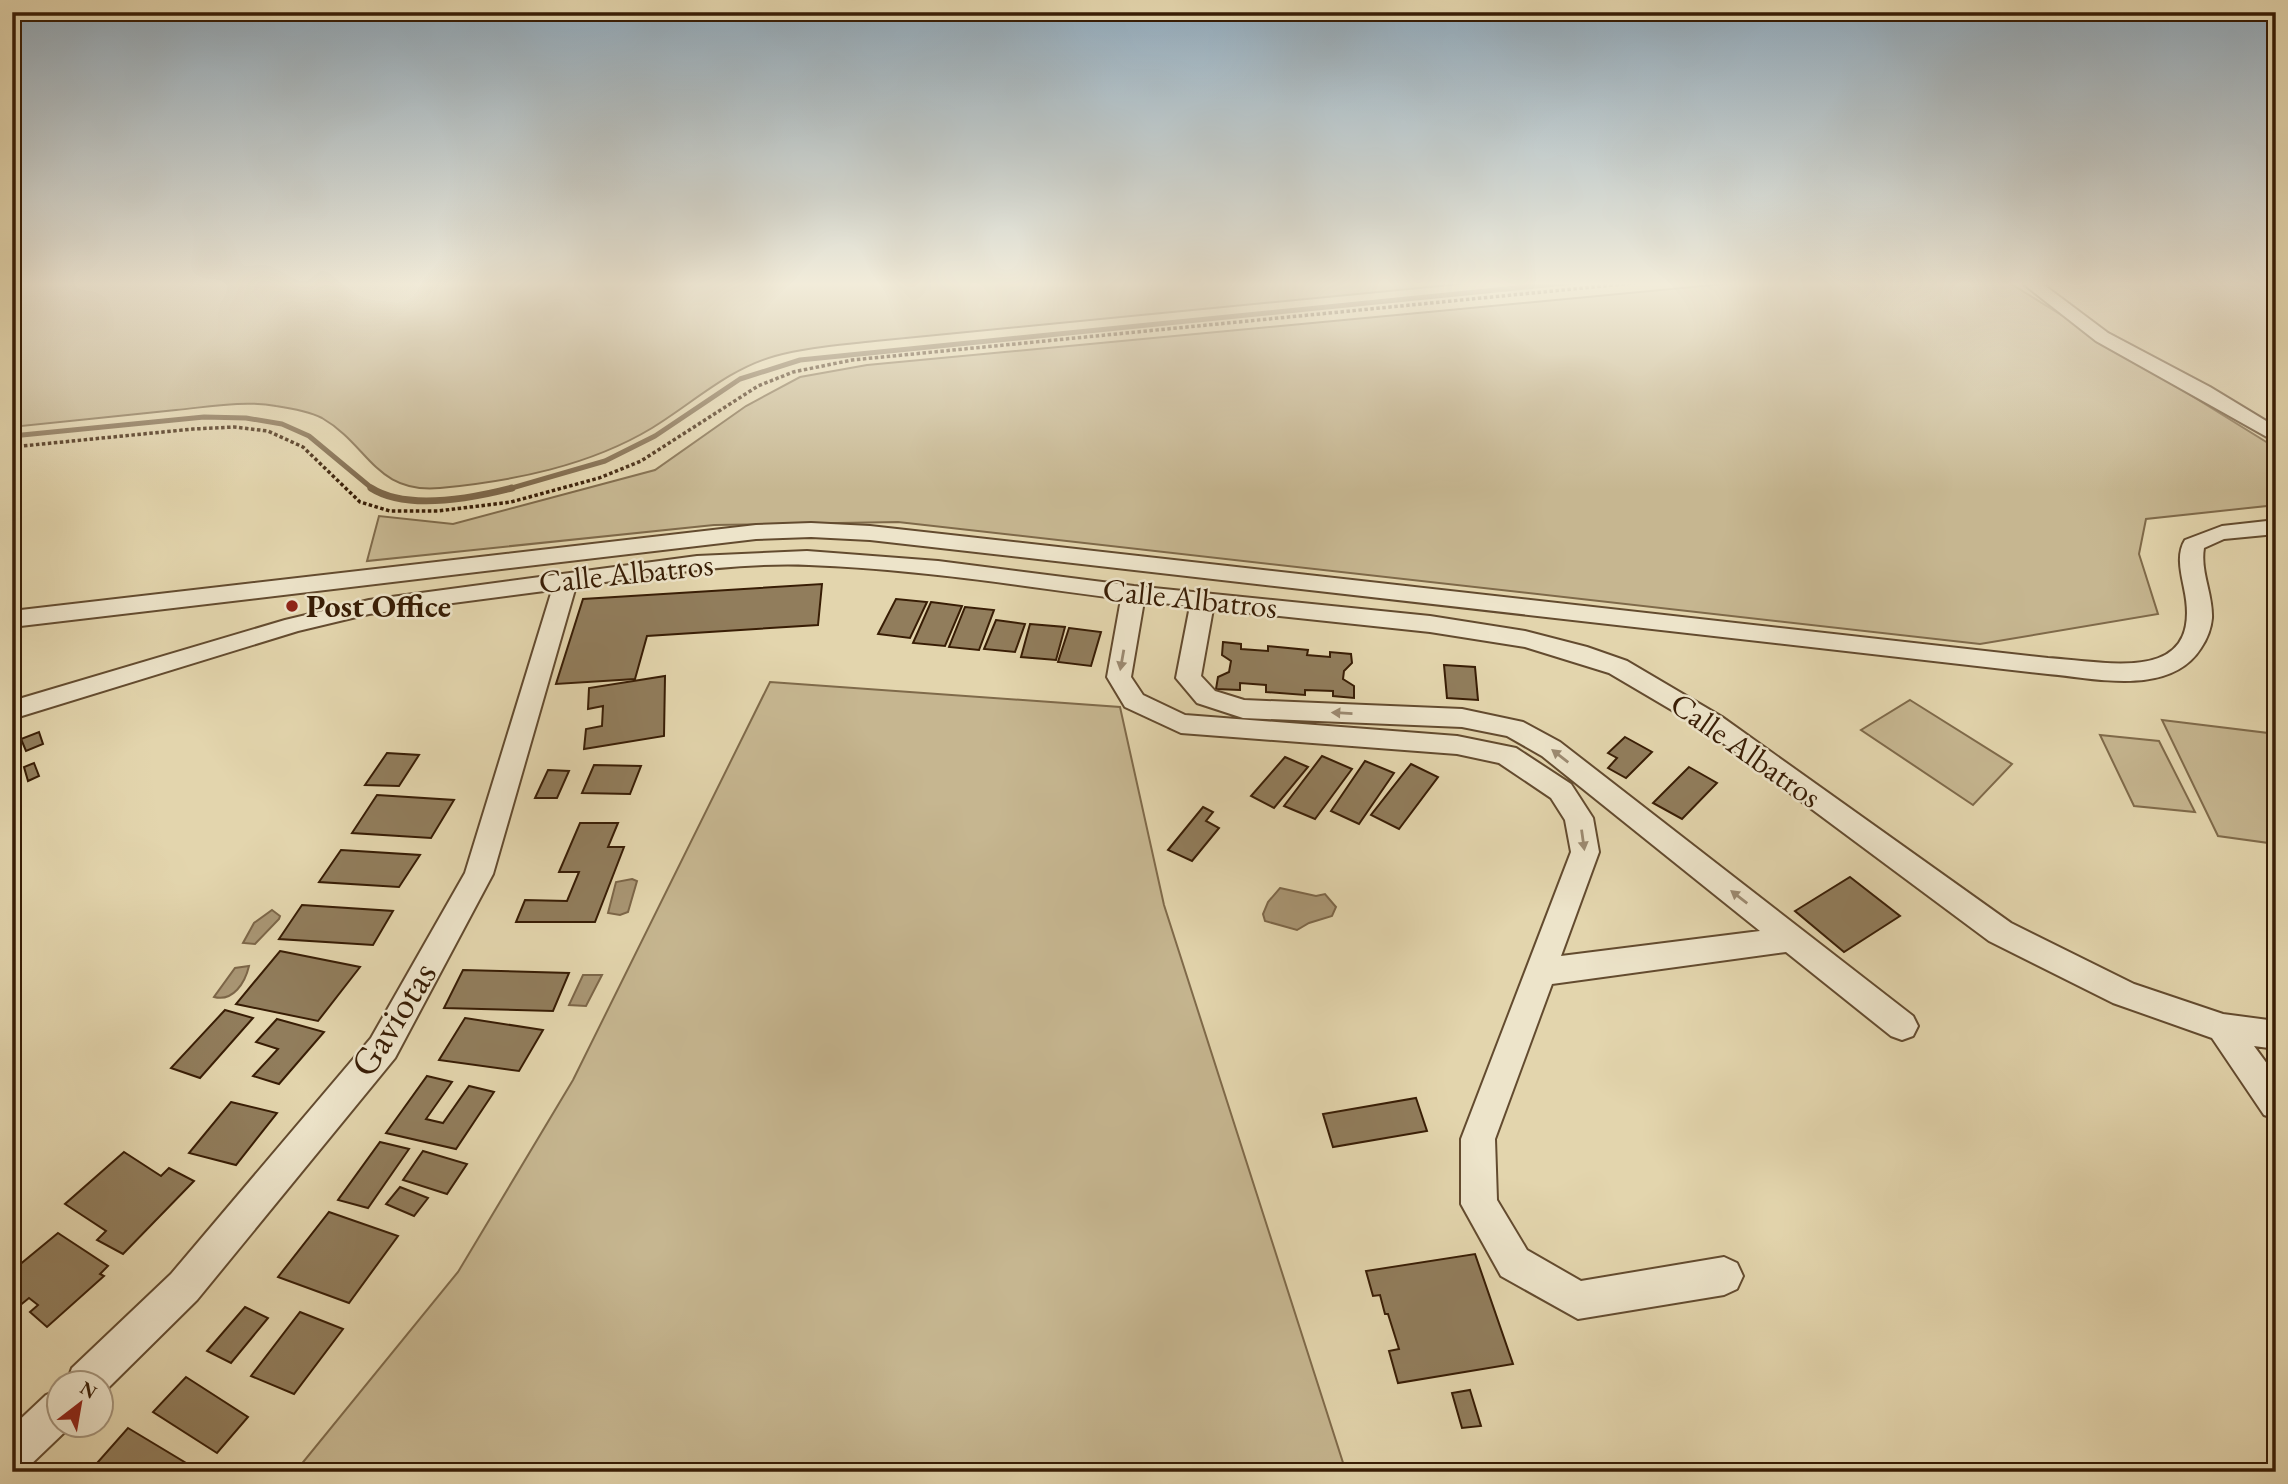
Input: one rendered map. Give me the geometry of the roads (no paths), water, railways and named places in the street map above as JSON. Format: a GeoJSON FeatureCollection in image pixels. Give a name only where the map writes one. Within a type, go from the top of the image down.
{"type":"FeatureCollection","features":[{"type":"Feature","properties":{"kind":"street"},"geometry":{"type":"LineString","coordinates":[[12,619],[756,533],[811,530],[870,533],[2049,666],[2117,671],[2163,667],[2187,651],[2199,632],[2200,613],[2190,557],[2193,545],[2204,537],[2217,534],[2276,527]]}},
{"type":"Feature","properties":{"kind":"street","name":"Calle Albatros"},"geometry":{"type":"LineString","coordinates":[[12,710],[293,625],[369,607],[697,564],[807,558],[938,568],[1134,593],[1457,628],[1525,639],[1618,667],[1713,723],[2000,932],[2124,994],[2223,1028],[2276,1035]]}},
{"type":"Feature","properties":{"kind":"street","name":"Gaviotas"},"geometry":{"type":"LineString","coordinates":[[100,1368],[184,1287],[383,1048],[479,874],[567,579]]}},
{"type":"Feature","properties":{"kind":"street"},"geometry":{"type":"LineString","coordinates":[[1134,593],[1119,677],[1134,701],[1181,724],[1457,745],[1507,755],[1560,791],[1579,818],[1585,852],[1478,1139],[1479,1204],[1514,1263],[1578,1300],[1724,1276]]}},
{"type":"Feature","properties":{"kind":"street"},"geometry":{"type":"LineString","coordinates":[[1203,600],[1188,678],[1206,697],[1243,709],[1462,719],[1514,728],[1551,749],[1902,1026]]}},
{"type":"Feature","properties":{"kind":"street"},"geometry":{"type":"LineString","coordinates":[[1210,726],[1224,703]]}},
{"type":"Feature","properties":{"kind":"street"},"geometry":{"type":"LineString","coordinates":[[1457,745],[1462,719]]}},
{"type":"Feature","properties":{"kind":"street"},"geometry":{"type":"LineString","coordinates":[[1560,791],[1588,779]]}},
{"type":"Feature","properties":{"kind":"street"},"geometry":{"type":"LineString","coordinates":[[1541,972],[1792,939]]}},
{"type":"Feature","properties":{"kind":"street"},"geometry":{"type":"LineString","coordinates":[[2223,1028],[2276,1104]]}},
{"type":"Feature","properties":{"kind":"street"},"geometry":{"type":"LineString","coordinates":[[12,1455],[46,1422]]}},
{"type":"Feature","properties":{"kind":"lane"},"geometry":{"type":"LineString","coordinates":[[2129,351],[2203,391],[2276,436]]}},
{"type":"Feature","properties":{"kind":"waterway"},"geometry":{"type":"LineString","coordinates":[[512,488],[605,461],[655,436],[740,379],[800,360],[887,351]]}},
{"type":"Feature","properties":{"kind":"waterway"},"geometry":{"type":"LineString","coordinates":[[12,436],[204,417],[246,418],[282,424],[309,436],[372,489]]}},
{"type":"Feature","properties":{"kind":"waterway"},"geometry":{"type":"LineString","coordinates":[[372,489],[386,495],[421,501],[460,498],[512,488]]}},
{"type":"Feature","properties":{"kind":"waterway"},"geometry":{"type":"LineString","coordinates":[[505,490],[512,488]]}},
{"type":"Feature","properties":{"kind":"place","name":"Post Office"},"geometry":{"type":"Point","coordinates":[292,606]}}]}
